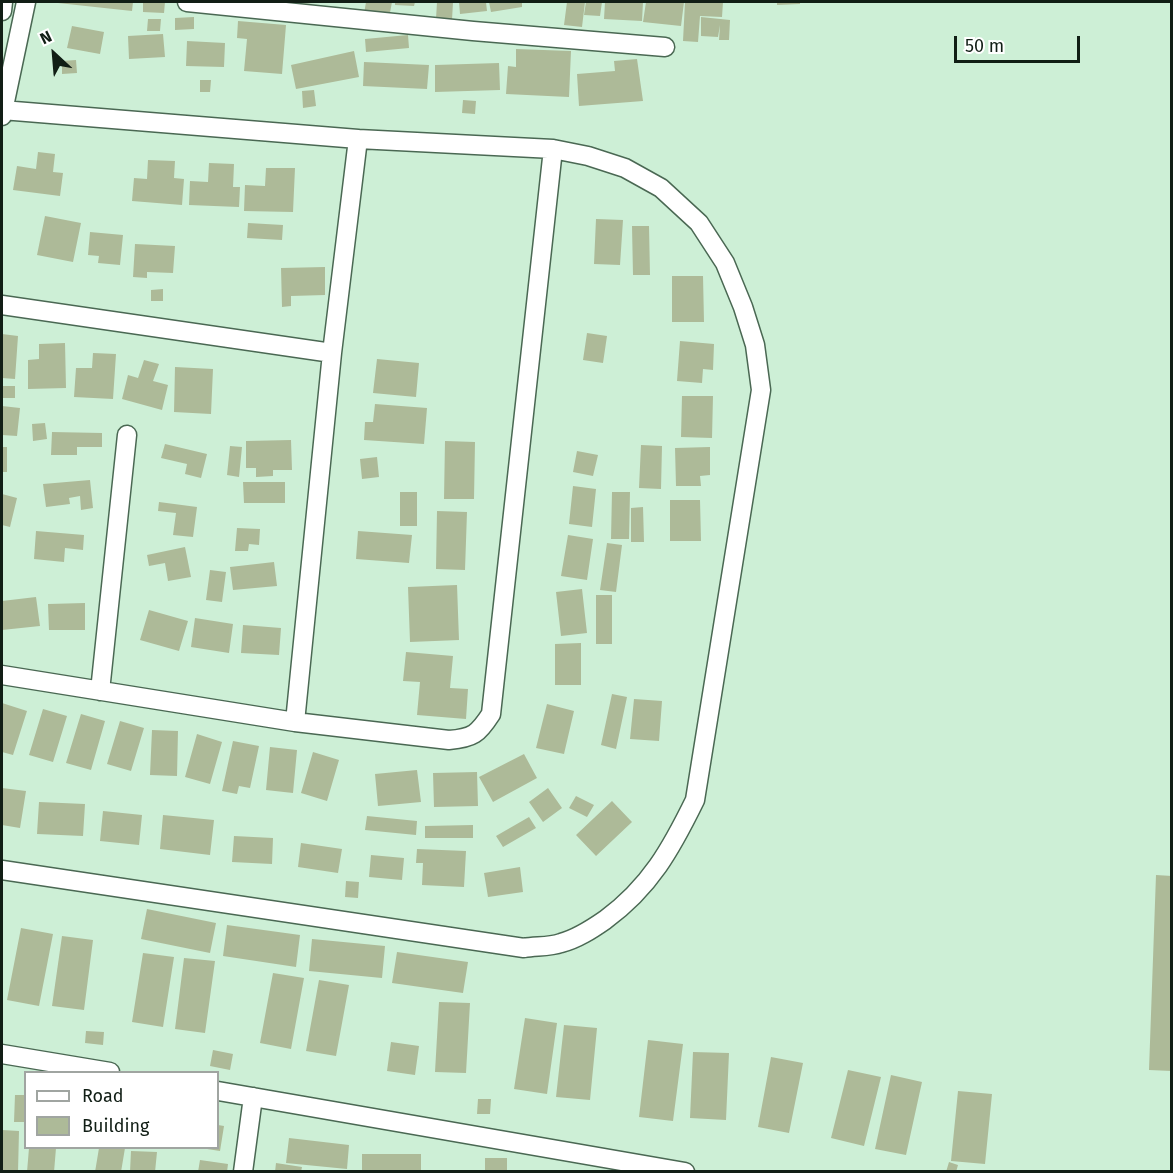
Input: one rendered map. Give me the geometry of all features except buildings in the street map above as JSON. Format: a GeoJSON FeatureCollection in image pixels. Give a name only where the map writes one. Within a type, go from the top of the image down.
{"type":"FeatureCollection","features":[{"type":"Feature","properties":{"kind":"lane"},"geometry":{"type":"LineString","coordinates":[[2,11],[3,2]]}},
{"type":"Feature","properties":{"kind":"lane"},"geometry":{"type":"LineString","coordinates":[[2,870],[524,948],[560,944],[592,929],[623,907],[649,881],[673,846],[695,800],[761,390],[755,345],[725,263],[699,223],[662,188],[625,168],[553,148],[358,139],[2,112],[26,2]]}},
{"type":"Feature","properties":{"kind":"lane"},"geometry":{"type":"LineString","coordinates":[[187,2],[473,31],[665,47]]}},
{"type":"Feature","properties":{"kind":"lane"},"geometry":{"type":"LineString","coordinates":[[295,722],[332,352],[358,139]]}},
{"type":"Feature","properties":{"kind":"lane"},"geometry":{"type":"LineString","coordinates":[[2,675],[295,722],[449,740],[468,738],[481,730],[491,714],[553,148]]}},
{"type":"Feature","properties":{"kind":"lane"},"geometry":{"type":"LineString","coordinates":[[2,305],[332,352]]}},
{"type":"Feature","properties":{"kind":"lane"},"geometry":{"type":"LineString","coordinates":[[100,691],[127,435]]}},
{"type":"Feature","properties":{"kind":"lane"},"geometry":{"type":"LineString","coordinates":[[2,1053],[104,1071]]}},
{"type":"Feature","properties":{"kind":"lane"},"geometry":{"type":"LineString","coordinates":[[219,1091],[685,1172]]}},
{"type":"Feature","properties":{"kind":"lane"},"geometry":{"type":"LineString","coordinates":[[243,1172],[253,1097]]}}]}
